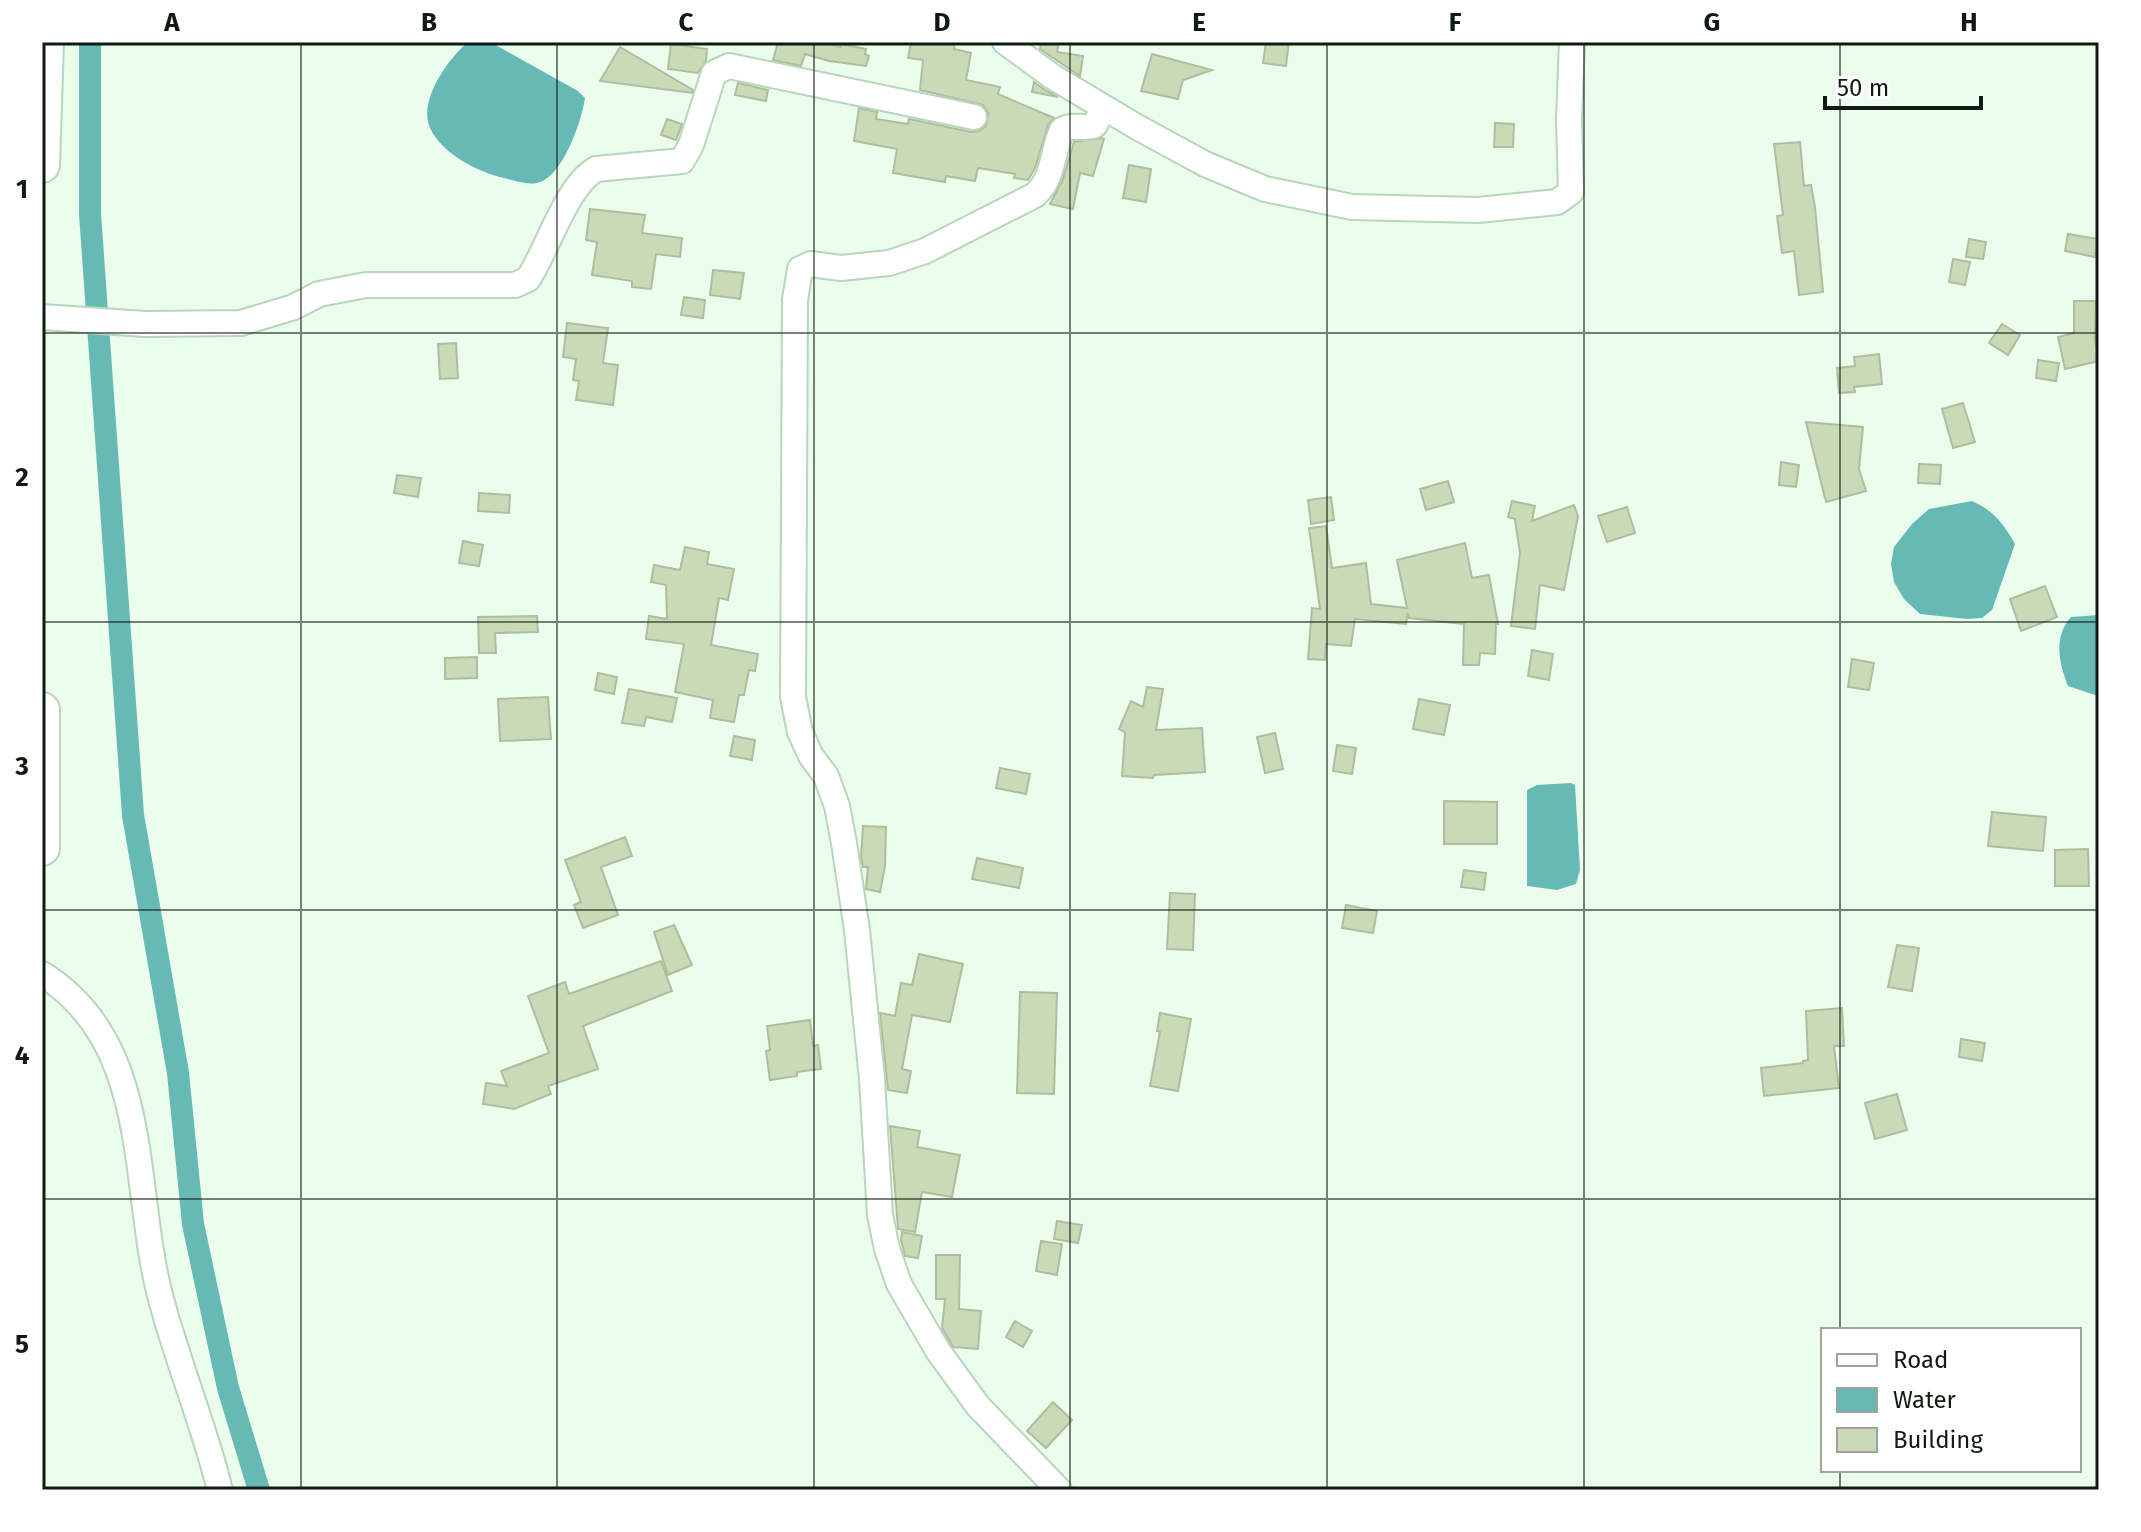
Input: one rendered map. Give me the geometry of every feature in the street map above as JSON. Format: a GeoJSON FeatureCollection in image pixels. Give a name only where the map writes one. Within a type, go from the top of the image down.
{"type":"FeatureCollection","features":[{"type":"Feature","properties":{"kind":"main road"},"geometry":{"type":"LineString","coordinates":[[42,165],[46,42]]}},
{"type":"Feature","properties":{"kind":"main road"},"geometry":{"type":"LineString","coordinates":[[42,710],[42,848]]}},
{"type":"Feature","properties":{"kind":"street"},"geometry":{"type":"LineString","coordinates":[[1005,42],[1103,108],[1205,164],[1265,189],[1352,207],[1478,210],[1557,202],[1571,192],[1569,120],[1572,42]]}},
{"type":"Feature","properties":{"kind":"street"},"geometry":{"type":"LineString","coordinates":[[42,317],[145,324],[241,323],[267,317],[319,294],[366,285],[515,285],[528,279],[576,187],[591,172],[682,161],[691,145],[714,73],[729,66],[974,117]]}},
{"type":"Feature","properties":{"kind":"street"},"geometry":{"type":"LineString","coordinates":[[1059,1490],[978,1406],[938,1351],[899,1284],[887,1249],[880,1215],[872,1079],[857,930],[844,843],[837,806],[826,776],[811,756],[800,732],[793,697],[795,300],[800,269],[811,264],[863,267],[901,259],[939,244],[1035,195],[1049,177],[1062,130],[1070,126],[1088,128],[1095,125],[1103,108]]}},
{"type":"Feature","properties":{"kind":"street"},"geometry":{"type":"LineString","coordinates":[[42,974],[84,1008],[106,1042],[123,1088],[137,1145],[160,1298],[208,1441],[220,1490]]}},
{"type":"Feature","properties":{"kind":"water"},"geometry":{"type":"Polygon","coordinates":[[[467,43],[492,43],[578,91],[585,98],[564,158],[540,182],[518,182],[472,166],[443,146],[430,128],[427,117],[431,93],[444,70],[467,43]]]}},
{"type":"Feature","properties":{"kind":"water"},"geometry":{"type":"Polygon","coordinates":[[[1972,501],[1997,518],[2015,544],[1992,610],[1982,618],[1967,619],[1920,614],[1904,599],[1894,582],[1891,564],[1894,547],[1929,509],[1972,501]]]}},
{"type":"Feature","properties":{"kind":"water"},"geometry":{"type":"Polygon","coordinates":[[[2099,615],[2098,696],[2068,686],[2059,650],[2062,633],[2071,617],[2099,615]]]}},
{"type":"Feature","properties":{"kind":"water"},"geometry":{"type":"Polygon","coordinates":[[[1537,785],[1575,785],[1580,870],[1576,884],[1557,890],[1527,886],[1527,790],[1537,785]]]}},
{"type":"Feature","properties":{"kind":"building"},"geometry":{"type":"Polygon","coordinates":[[[778,42],[824,42],[840,47],[840,44],[866,49],[865,54],[869,56],[866,66],[805,54],[801,66],[773,60],[778,42]]]}},
{"type":"Feature","properties":{"kind":"building"},"geometry":{"type":"Polygon","coordinates":[[[911,42],[955,42],[954,49],[971,53],[966,80],[1000,87],[998,94],[1054,118],[1048,125],[1035,168],[1028,180],[1014,178],[1015,174],[978,168],[975,181],[946,176],[945,182],[893,173],[897,149],[854,141],[859,108],[877,112],[876,119],[908,124],[909,119],[971,132],[986,126],[988,113],[983,105],[920,90],[923,60],[908,58],[911,42]]]}},
{"type":"Feature","properties":{"kind":"building"},"geometry":{"type":"Polygon","coordinates":[[[1041,42],[1059,42],[1057,52],[1083,56],[1080,76],[1040,49],[1041,42]]]}},
{"type":"Feature","properties":{"kind":"building"},"geometry":{"type":"Polygon","coordinates":[[[1266,42],[1289,42],[1286,66],[1263,63],[1266,42]]]}},
{"type":"Feature","properties":{"kind":"building"},"geometry":{"type":"Polygon","coordinates":[[[671,44],[707,49],[706,61],[698,73],[668,69],[671,44]]]}},
{"type":"Feature","properties":{"kind":"building"},"geometry":{"type":"Polygon","coordinates":[[[620,47],[693,90],[692,93],[600,81],[620,47]]]}},
{"type":"Feature","properties":{"kind":"building"},"geometry":{"type":"Polygon","coordinates":[[[1152,54],[1212,70],[1183,80],[1178,99],[1141,91],[1152,54]]]}},
{"type":"Feature","properties":{"kind":"building"},"geometry":{"type":"Polygon","coordinates":[[[1034,82],[1045,90],[1058,97],[1032,92],[1034,82]]]}},
{"type":"Feature","properties":{"kind":"building"},"geometry":{"type":"Polygon","coordinates":[[[738,83],[768,90],[766,101],[735,95],[738,83]]]}},
{"type":"Feature","properties":{"kind":"building"},"geometry":{"type":"Polygon","coordinates":[[[667,119],[682,124],[676,140],[661,135],[667,119]]]}},
{"type":"Feature","properties":{"kind":"building"},"geometry":{"type":"Polygon","coordinates":[[[1495,123],[1514,124],[1513,147],[1494,147],[1495,123]]]}},
{"type":"Feature","properties":{"kind":"building"},"geometry":{"type":"Polygon","coordinates":[[[1102,138],[1093,176],[1080,173],[1073,209],[1050,204],[1063,179],[1074,142],[1102,138]]]}},
{"type":"Feature","properties":{"kind":"building"},"geometry":{"type":"Polygon","coordinates":[[[1800,142],[1804,186],[1811,185],[1815,207],[1823,292],[1799,295],[1794,251],[1782,253],[1777,216],[1783,215],[1774,144],[1800,142]]]}},
{"type":"Feature","properties":{"kind":"building"},"geometry":{"type":"Polygon","coordinates":[[[1129,165],[1151,169],[1146,202],[1123,198],[1129,165]]]}},
{"type":"Feature","properties":{"kind":"building"},"geometry":{"type":"Polygon","coordinates":[[[590,209],[645,215],[642,233],[682,238],[680,257],[656,254],[651,289],[632,287],[632,281],[592,275],[597,242],[586,240],[590,209]]]}},
{"type":"Feature","properties":{"kind":"building"},"geometry":{"type":"Polygon","coordinates":[[[2068,234],[2098,239],[2095,257],[2065,251],[2068,234]]]}},
{"type":"Feature","properties":{"kind":"building"},"geometry":{"type":"Polygon","coordinates":[[[1969,239],[1986,242],[1983,259],[1966,257],[1969,239]]]}},
{"type":"Feature","properties":{"kind":"building"},"geometry":{"type":"Polygon","coordinates":[[[1953,259],[1970,262],[1965,285],[1949,282],[1953,259]]]}},
{"type":"Feature","properties":{"kind":"building"},"geometry":{"type":"Polygon","coordinates":[[[713,270],[744,273],[740,299],[710,295],[713,270]]]}},
{"type":"Feature","properties":{"kind":"building"},"geometry":{"type":"Polygon","coordinates":[[[684,297],[705,300],[703,318],[681,315],[684,297]]]}},
{"type":"Feature","properties":{"kind":"building"},"geometry":{"type":"Polygon","coordinates":[[[2074,301],[2096,301],[2095,339],[2099,361],[2065,369],[2058,337],[2074,333],[2074,301]]]}},
{"type":"Feature","properties":{"kind":"building"},"geometry":{"type":"Polygon","coordinates":[[[567,323],[608,328],[603,363],[618,365],[613,405],[576,400],[579,381],[573,380],[576,359],[563,357],[567,323]]]}},
{"type":"Feature","properties":{"kind":"building"},"geometry":{"type":"Polygon","coordinates":[[[2002,324],[2020,335],[2008,355],[1989,343],[2002,324]]]}},
{"type":"Feature","properties":{"kind":"building"},"geometry":{"type":"Polygon","coordinates":[[[456,343],[458,378],[440,379],[438,344],[456,343]]]}},
{"type":"Feature","properties":{"kind":"building"},"geometry":{"type":"Polygon","coordinates":[[[1879,354],[1882,384],[1854,387],[1855,392],[1839,393],[1837,368],[1855,366],[1854,357],[1879,354]]]}},
{"type":"Feature","properties":{"kind":"building"},"geometry":{"type":"Polygon","coordinates":[[[2038,360],[2059,363],[2056,381],[2036,378],[2038,360]]]}},
{"type":"Feature","properties":{"kind":"building"},"geometry":{"type":"Polygon","coordinates":[[[1963,403],[1975,442],[1953,448],[1942,409],[1963,403]]]}},
{"type":"Feature","properties":{"kind":"building"},"geometry":{"type":"Polygon","coordinates":[[[1806,422],[1863,427],[1859,469],[1866,491],[1826,502],[1806,422]]]}},
{"type":"Feature","properties":{"kind":"building"},"geometry":{"type":"Polygon","coordinates":[[[1781,462],[1799,465],[1796,487],[1779,485],[1781,462]]]}},
{"type":"Feature","properties":{"kind":"building"},"geometry":{"type":"Polygon","coordinates":[[[1919,464],[1941,465],[1940,484],[1918,483],[1919,464]]]}},
{"type":"Feature","properties":{"kind":"building"},"geometry":{"type":"Polygon","coordinates":[[[397,475],[421,478],[418,497],[394,493],[397,475]]]}},
{"type":"Feature","properties":{"kind":"building"},"geometry":{"type":"Polygon","coordinates":[[[1448,481],[1454,502],[1426,510],[1420,489],[1448,481]]]}},
{"type":"Feature","properties":{"kind":"building"},"geometry":{"type":"Polygon","coordinates":[[[479,493],[510,495],[509,513],[478,511],[479,493]]]}},
{"type":"Feature","properties":{"kind":"building"},"geometry":{"type":"Polygon","coordinates":[[[1331,497],[1334,520],[1311,524],[1308,500],[1331,497]]]}},
{"type":"Feature","properties":{"kind":"building"},"geometry":{"type":"Polygon","coordinates":[[[1512,501],[1535,506],[1532,521],[1574,505],[1578,516],[1564,590],[1540,585],[1535,629],[1511,626],[1520,553],[1515,519],[1508,517],[1512,501]]]}},
{"type":"Feature","properties":{"kind":"building"},"geometry":{"type":"Polygon","coordinates":[[[1627,507],[1635,533],[1607,542],[1598,516],[1627,507]]]}},
{"type":"Feature","properties":{"kind":"building"},"geometry":{"type":"Polygon","coordinates":[[[1326,526],[1332,568],[1366,563],[1371,604],[1407,608],[1397,560],[1465,543],[1472,578],[1489,575],[1498,624],[1495,654],[1480,653],[1479,665],[1463,665],[1464,624],[1409,618],[1408,613],[1406,624],[1355,619],[1351,646],[1326,644],[1325,660],[1308,659],[1312,608],[1320,609],[1309,528],[1326,526]]]}},
{"type":"Feature","properties":{"kind":"building"},"geometry":{"type":"Polygon","coordinates":[[[463,541],[483,545],[479,566],[459,563],[463,541]]]}},
{"type":"Feature","properties":{"kind":"building"},"geometry":{"type":"Polygon","coordinates":[[[685,547],[709,552],[707,564],[734,569],[728,600],[719,598],[711,645],[758,654],[755,671],[749,670],[744,695],[739,695],[734,722],[710,718],[713,700],[675,692],[684,644],[646,639],[649,616],[667,619],[666,585],[651,582],[654,565],[680,570],[685,547]]]}},
{"type":"Feature","properties":{"kind":"building"},"geometry":{"type":"Polygon","coordinates":[[[2045,586],[2057,617],[2021,631],[2010,599],[2045,586]]]}},
{"type":"Feature","properties":{"kind":"building"},"geometry":{"type":"Polygon","coordinates":[[[537,616],[538,632],[495,633],[496,653],[479,653],[478,617],[537,616]]]}},
{"type":"Feature","properties":{"kind":"building"},"geometry":{"type":"Polygon","coordinates":[[[1532,650],[1553,654],[1549,680],[1528,676],[1532,650]]]}},
{"type":"Feature","properties":{"kind":"building"},"geometry":{"type":"Polygon","coordinates":[[[477,657],[477,678],[445,679],[445,658],[477,657]]]}},
{"type":"Feature","properties":{"kind":"building"},"geometry":{"type":"Polygon","coordinates":[[[1852,659],[1874,663],[1869,690],[1848,687],[1852,659]]]}},
{"type":"Feature","properties":{"kind":"building"},"geometry":{"type":"Polygon","coordinates":[[[598,673],[617,677],[614,694],[595,690],[598,673]]]}},
{"type":"Feature","properties":{"kind":"building"},"geometry":{"type":"Polygon","coordinates":[[[1147,687],[1163,689],[1156,730],[1202,728],[1205,772],[1154,775],[1153,778],[1122,776],[1125,732],[1119,729],[1131,701],[1143,707],[1147,687]]]}},
{"type":"Feature","properties":{"kind":"building"},"geometry":{"type":"Polygon","coordinates":[[[629,689],[677,698],[672,722],[646,717],[644,726],[622,723],[629,689]]]}},
{"type":"Feature","properties":{"kind":"building"},"geometry":{"type":"Polygon","coordinates":[[[548,697],[551,739],[500,741],[498,699],[548,697]]]}},
{"type":"Feature","properties":{"kind":"building"},"geometry":{"type":"Polygon","coordinates":[[[1419,699],[1450,705],[1444,735],[1413,729],[1419,699]]]}},
{"type":"Feature","properties":{"kind":"building"},"geometry":{"type":"Polygon","coordinates":[[[1275,733],[1283,769],[1265,773],[1257,737],[1275,733]]]}},
{"type":"Feature","properties":{"kind":"building"},"geometry":{"type":"Polygon","coordinates":[[[734,736],[755,740],[752,760],[730,756],[734,736]]]}},
{"type":"Feature","properties":{"kind":"building"},"geometry":{"type":"Polygon","coordinates":[[[1337,745],[1356,748],[1352,774],[1333,771],[1337,745]]]}},
{"type":"Feature","properties":{"kind":"building"},"geometry":{"type":"Polygon","coordinates":[[[1000,768],[1030,774],[1026,794],[996,788],[1000,768]]]}},
{"type":"Feature","properties":{"kind":"building"},"geometry":{"type":"Polygon","coordinates":[[[1444,801],[1497,802],[1497,844],[1444,844],[1444,801]]]}},
{"type":"Feature","properties":{"kind":"building"},"geometry":{"type":"Polygon","coordinates":[[[1992,812],[2046,817],[2043,851],[1988,846],[1992,812]]]}},
{"type":"Feature","properties":{"kind":"building"},"geometry":{"type":"Polygon","coordinates":[[[863,826],[886,827],[885,866],[880,892],[866,889],[868,867],[863,867],[861,857],[863,826]]]}},
{"type":"Feature","properties":{"kind":"building"},"geometry":{"type":"Polygon","coordinates":[[[625,837],[632,856],[601,867],[618,915],[583,928],[574,905],[581,902],[565,860],[625,837]]]}},
{"type":"Feature","properties":{"kind":"building"},"geometry":{"type":"Polygon","coordinates":[[[2088,849],[2089,886],[2055,886],[2055,850],[2088,849]]]}},
{"type":"Feature","properties":{"kind":"building"},"geometry":{"type":"Polygon","coordinates":[[[977,858],[1023,868],[1019,888],[972,879],[977,858]]]}},
{"type":"Feature","properties":{"kind":"building"},"geometry":{"type":"Polygon","coordinates":[[[1464,870],[1486,873],[1484,890],[1461,887],[1464,870]]]}},
{"type":"Feature","properties":{"kind":"building"},"geometry":{"type":"Polygon","coordinates":[[[1170,893],[1195,894],[1193,950],[1167,949],[1170,893]]]}},
{"type":"Feature","properties":{"kind":"building"},"geometry":{"type":"Polygon","coordinates":[[[1346,905],[1377,911],[1373,933],[1342,928],[1346,905]]]}},
{"type":"Feature","properties":{"kind":"building"},"geometry":{"type":"Polygon","coordinates":[[[674,925],[692,965],[668,975],[654,932],[674,925]]]}},
{"type":"Feature","properties":{"kind":"building"},"geometry":{"type":"Polygon","coordinates":[[[1897,945],[1919,948],[1912,991],[1888,987],[1897,945]]]}},
{"type":"Feature","properties":{"kind":"building"},"geometry":{"type":"Polygon","coordinates":[[[919,954],[963,964],[950,1022],[912,1015],[902,1069],[911,1071],[907,1093],[888,1090],[880,1013],[895,1016],[901,983],[912,985],[919,954]]]}},
{"type":"Feature","properties":{"kind":"building"},"geometry":{"type":"Polygon","coordinates":[[[661,961],[672,991],[583,1026],[598,1069],[548,1086],[551,1094],[514,1109],[483,1104],[486,1083],[507,1086],[501,1071],[549,1053],[528,996],[565,982],[569,994],[661,961]]]}},
{"type":"Feature","properties":{"kind":"building"},"geometry":{"type":"Polygon","coordinates":[[[1020,992],[1057,993],[1054,1094],[1017,1093],[1020,992]]]}},
{"type":"Feature","properties":{"kind":"building"},"geometry":{"type":"Polygon","coordinates":[[[1842,1008],[1844,1046],[1834,1046],[1839,1088],[1764,1096],[1761,1068],[1808,1060],[1806,1011],[1842,1008]]]}},
{"type":"Feature","properties":{"kind":"building"},"geometry":{"type":"Polygon","coordinates":[[[1160,1013],[1191,1019],[1178,1091],[1150,1086],[1160,1032],[1157,1031],[1160,1013]]]}},
{"type":"Feature","properties":{"kind":"building"},"geometry":{"type":"Polygon","coordinates":[[[810,1020],[813,1046],[818,1045],[821,1069],[770,1080],[767,1026],[810,1020]]]}},
{"type":"Feature","properties":{"kind":"building"},"geometry":{"type":"Polygon","coordinates":[[[1961,1039],[1985,1043],[1982,1061],[1959,1057],[1961,1039]]]}},
{"type":"Feature","properties":{"kind":"building"},"geometry":{"type":"Polygon","coordinates":[[[1897,1094],[1907,1130],[1875,1139],[1865,1103],[1897,1094]]]}},
{"type":"Feature","properties":{"kind":"building"},"geometry":{"type":"Polygon","coordinates":[[[890,1126],[920,1131],[917,1147],[960,1155],[952,1197],[922,1192],[915,1232],[898,1229],[890,1126]]]}},
{"type":"Feature","properties":{"kind":"building"},"geometry":{"type":"Polygon","coordinates":[[[1057,1221],[1082,1225],[1078,1243],[1054,1239],[1057,1221]]]}},
{"type":"Feature","properties":{"kind":"building"},"geometry":{"type":"Polygon","coordinates":[[[902,1232],[922,1236],[918,1258],[905,1256],[902,1232]]]}},
{"type":"Feature","properties":{"kind":"building"},"geometry":{"type":"Polygon","coordinates":[[[1041,1241],[1062,1244],[1057,1275],[1036,1271],[1041,1241]]]}},
{"type":"Feature","properties":{"kind":"building"},"geometry":{"type":"Polygon","coordinates":[[[936,1255],[960,1255],[959,1309],[981,1311],[978,1349],[953,1347],[942,1328],[945,1299],[936,1299],[936,1255]]]}},
{"type":"Feature","properties":{"kind":"building"},"geometry":{"type":"Polygon","coordinates":[[[1015,1321],[1032,1331],[1023,1347],[1006,1337],[1015,1321]]]}},
{"type":"Feature","properties":{"kind":"building"},"geometry":{"type":"Polygon","coordinates":[[[1053,1402],[1072,1420],[1046,1448],[1027,1431],[1053,1402]]]}},
{"type":"Feature","properties":{"kind":"waterway"},"geometry":{"type":"LineString","coordinates":[[90,42],[90,214],[133,815],[178,1073],[193,1224],[228,1388],[259,1490]]}}]}
